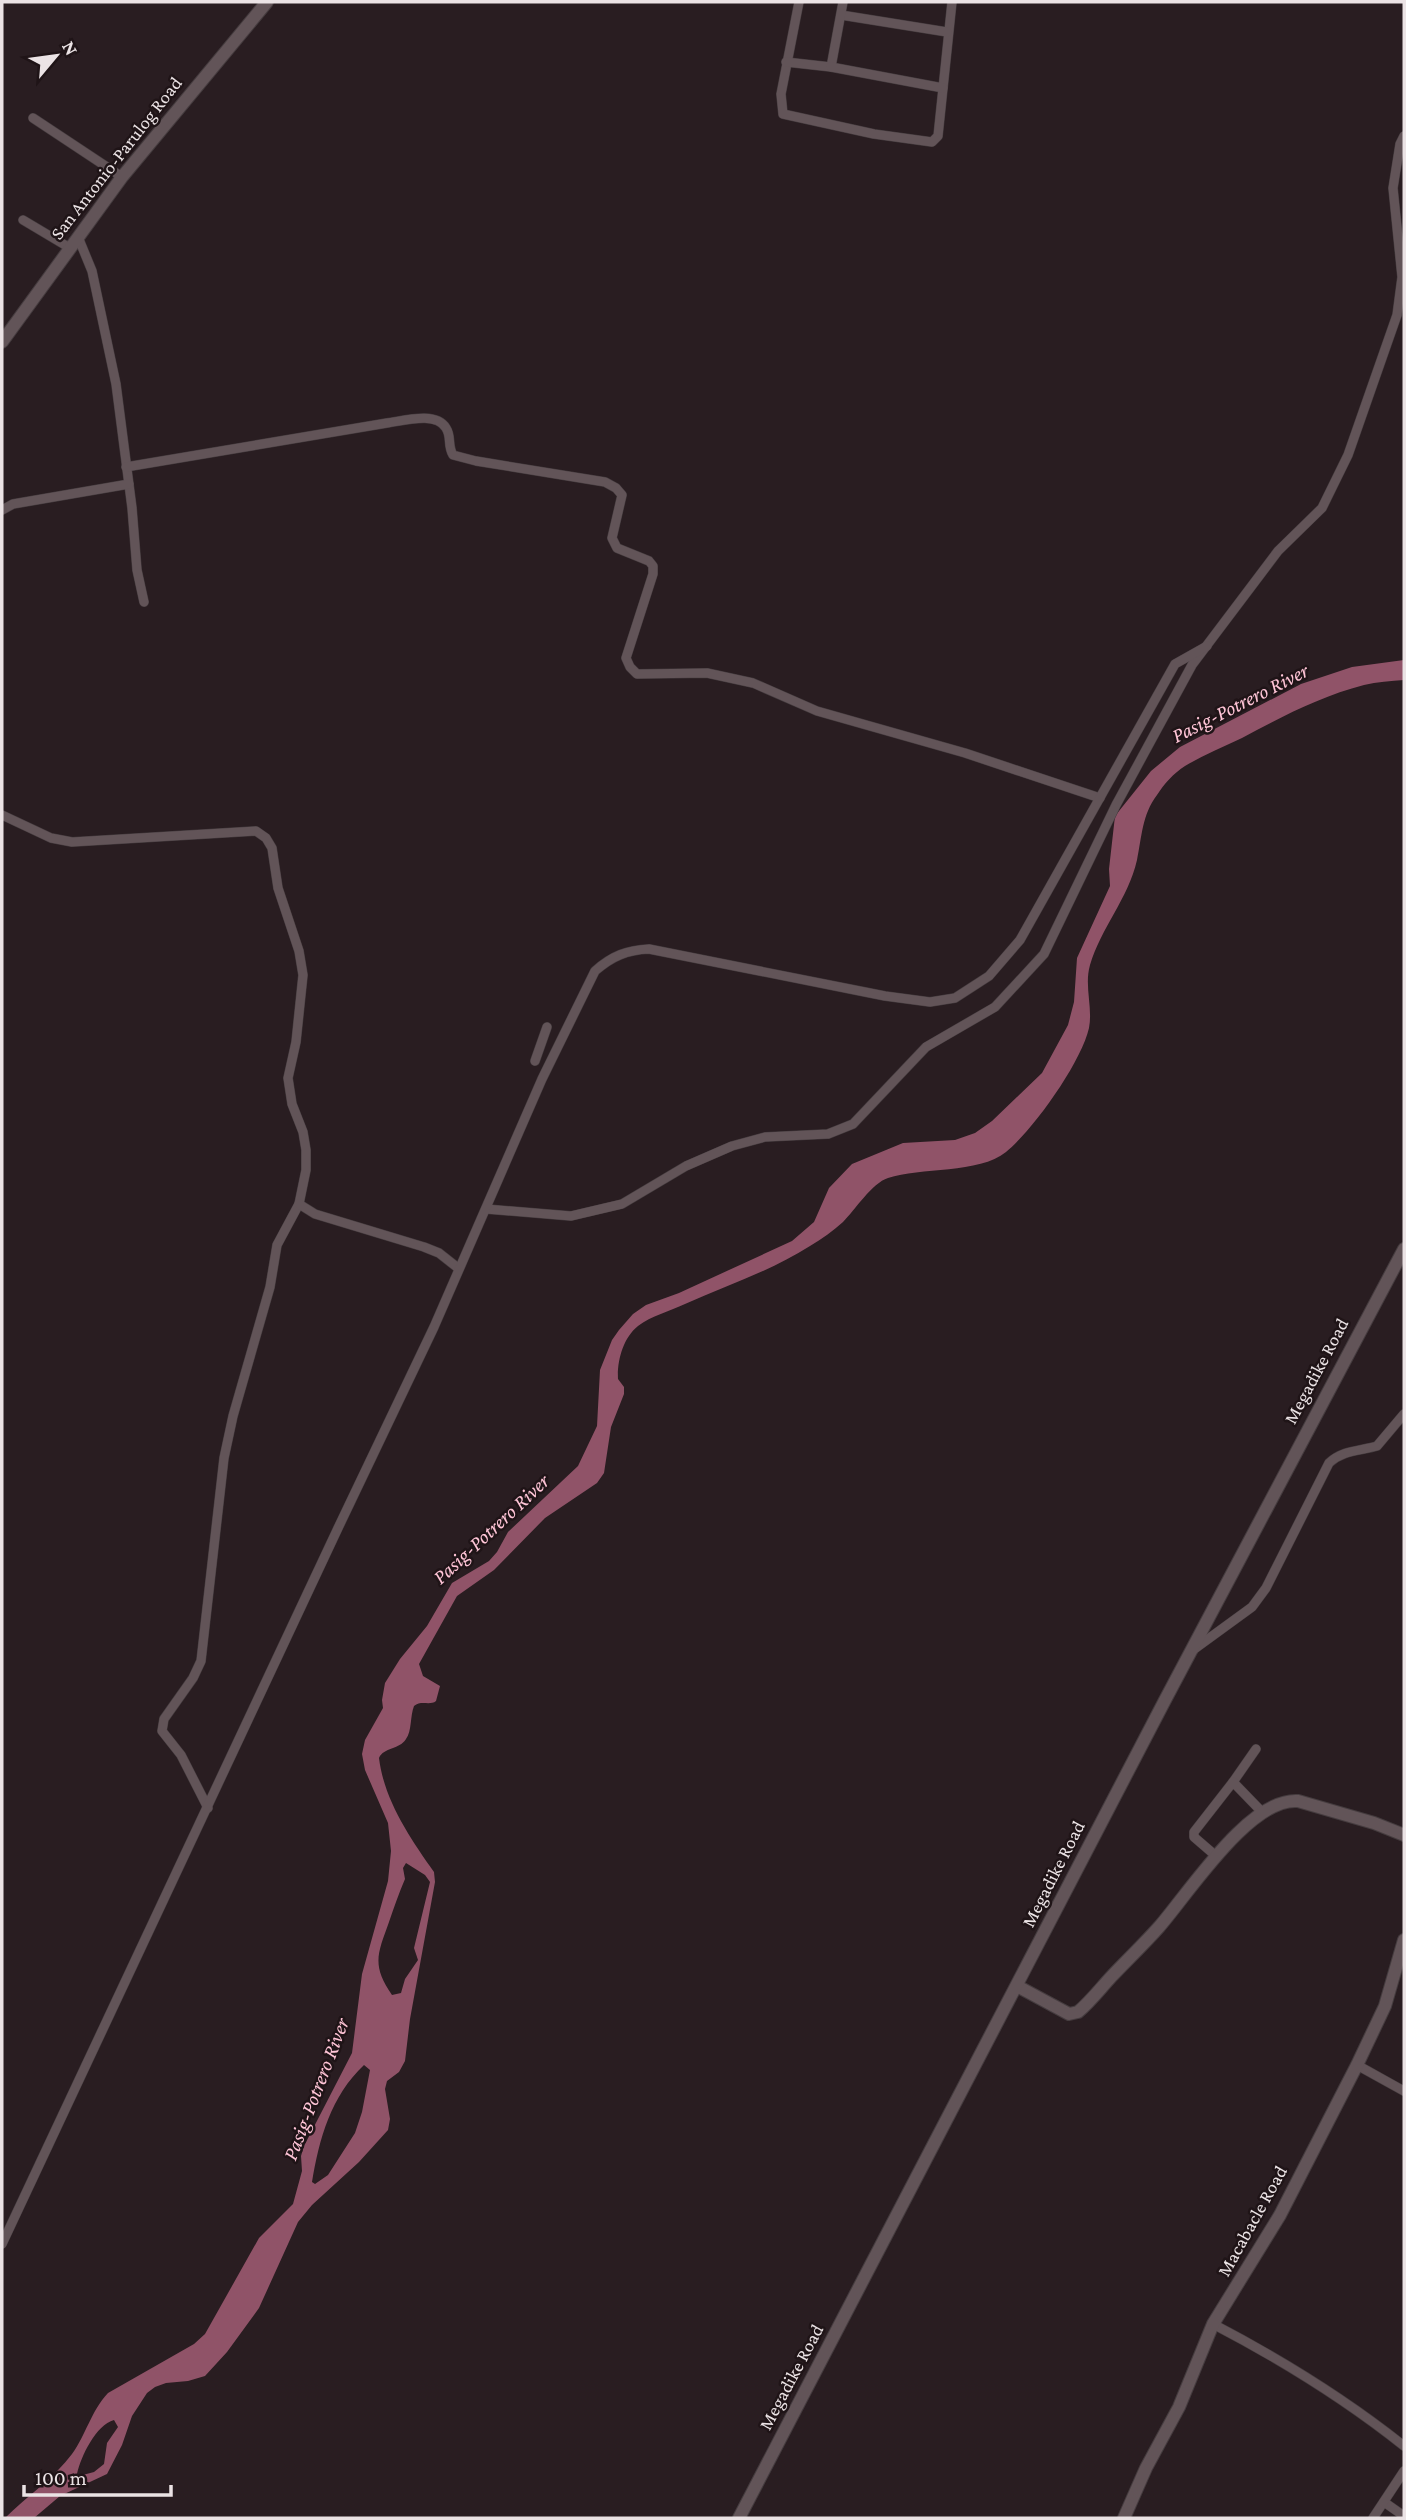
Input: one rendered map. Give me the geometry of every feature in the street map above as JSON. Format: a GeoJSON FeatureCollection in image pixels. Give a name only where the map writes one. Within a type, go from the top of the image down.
{"type":"FeatureCollection","features":[{"type":"Feature","properties":{"kind":"street","name":"San Antonio-Parulog Road"},"geometry":{"type":"LineString","coordinates":[[2,342],[122,177],[267,2]]}},
{"type":"Feature","properties":{"kind":"street"},"geometry":{"type":"LineString","coordinates":[[799,2],[781,94],[783,114],[921,142],[932,142],[938,136],[952,2]]}},
{"type":"Feature","properties":{"kind":"street"},"geometry":{"type":"LineString","coordinates":[[831,68],[843,2]]}},
{"type":"Feature","properties":{"kind":"street"},"geometry":{"type":"LineString","coordinates":[[841,15],[947,32]]}},
{"type":"Feature","properties":{"kind":"street"},"geometry":{"type":"LineString","coordinates":[[786,62],[943,88]]}},
{"type":"Feature","properties":{"kind":"street"},"geometry":{"type":"LineString","coordinates":[[33,118],[122,177]]}},
{"type":"Feature","properties":{"kind":"street"},"geometry":{"type":"LineString","coordinates":[[486,1209],[571,1216],[622,1204],[687,1166],[732,1146],[765,1137],[828,1134],[853,1124],[926,1046],[995,1007],[1044,954],[1116,805],[1192,665],[1278,551],[1322,508],[1348,455],[1397,315],[1402,277],[1393,188],[1400,144],[1404,136]]}},
{"type":"Feature","properties":{"kind":"street"},"geometry":{"type":"LineString","coordinates":[[23,220],[74,242],[92,271],[116,384],[137,570],[144,602]]}},
{"type":"Feature","properties":{"kind":"street"},"geometry":{"type":"LineString","coordinates":[[126,467],[387,423],[422,418],[438,421],[446,426],[449,435],[448,447],[453,455],[605,482],[622,495],[612,538],[617,548],[649,561],[653,566],[653,574],[626,658],[637,674],[707,673],[752,683],[817,711],[965,753],[1100,798]]}},
{"type":"Feature","properties":{"kind":"street"},"geometry":{"type":"LineString","coordinates":[[2,510],[13,504],[129,484]]}},
{"type":"Feature","properties":{"kind":"street"},"geometry":{"type":"LineString","coordinates":[[2,2244],[338,1525],[434,1327],[542,1079],[595,971],[609,959],[630,950],[649,949],[885,996],[930,1002],[955,999],[989,976],[1020,940],[1175,664],[1207,646]]}},
{"type":"Feature","properties":{"kind":"street"},"geometry":{"type":"LineString","coordinates":[[2,815],[51,838],[72,842],[256,831],[266,838],[272,848],[276,879],[299,951],[303,975],[298,1029],[288,1078],[289,1092],[303,1132],[306,1170],[299,1204],[277,1245],[262,1320],[230,1425],[222,1472],[201,1661],[194,1678],[163,1719],[162,1731],[181,1755],[208,1808]]}},
{"type":"Feature","properties":{"kind":"street"},"geometry":{"type":"LineString","coordinates":[[534,1061],[547,1027]]}},
{"type":"Feature","properties":{"kind":"street"},"geometry":{"type":"LineString","coordinates":[[299,1204],[315,1214],[439,1253],[458,1268]]}},
{"type":"Feature","properties":{"kind":"street","name":"Megadike Road"},"geometry":{"type":"LineString","coordinates":[[739,2518],[1333,1379],[1404,1249]]}},
{"type":"Feature","properties":{"kind":"street"},"geometry":{"type":"LineString","coordinates":[[1193,1650],[1252,1607],[1266,1588],[1329,1463],[1339,1455],[1353,1450],[1377,1446],[1404,1414]]}},
{"type":"Feature","properties":{"kind":"street"},"geometry":{"type":"LineString","coordinates":[[1216,1856],[1194,1837],[1194,1832],[1256,1749]]}},
{"type":"Feature","properties":{"kind":"street"},"geometry":{"type":"LineString","coordinates":[[1233,1782],[1263,1813]]}},
{"type":"Feature","properties":{"kind":"street"},"geometry":{"type":"LineString","coordinates":[[1017,1986],[1069,2014],[1078,2011],[1160,1926],[1216,1856],[1263,1813],[1279,1803],[1298,1801],[1374,1823],[1404,1835]]}},
{"type":"Feature","properties":{"kind":"street","name":"Macabacle Road"},"geometry":{"type":"LineString","coordinates":[[1124,2518],[1146,2468],[1179,2407],[1213,2324],[1255,2260],[1357,2065],[1385,2006],[1404,1940]]}},
{"type":"Feature","properties":{"kind":"street"},"geometry":{"type":"LineString","coordinates":[[1357,2065],[1404,2091]]}},
{"type":"Feature","properties":{"kind":"street"},"geometry":{"type":"LineString","coordinates":[[1213,2324],[1308,2378],[1404,2446]]}},
{"type":"Feature","properties":{"kind":"street"},"geometry":{"type":"LineString","coordinates":[[1373,2518],[1404,2471]]}},
{"type":"Feature","properties":{"kind":"street"},"geometry":{"type":"LineString","coordinates":[[1384,2502],[1404,2516]]}},
{"type":"Feature","properties":{"kind":"shaded area"},"geometry":{"type":"Polygon","coordinates":[[[1404,660],[1404,680],[1364,685],[1332,695],[1271,722],[1185,766],[1173,775],[1160,791],[1145,818],[1133,874],[1090,965],[1090,1020],[1084,1042],[1055,1095],[1017,1142],[1006,1152],[981,1164],[901,1175],[882,1181],[843,1222],[795,1255],[649,1319],[628,1337],[620,1357],[618,1372],[624,1394],[611,1427],[604,1473],[597,1483],[545,1518],[494,1570],[457,1596],[419,1664],[423,1676],[440,1686],[436,1701],[414,1706],[406,1739],[381,1754],[379,1758],[392,1804],[434,1872],[435,1882],[405,2061],[399,2072],[387,2081],[385,2089],[390,2119],[388,2130],[298,2222],[259,2308],[227,2352],[205,2376],[166,2383],[147,2393],[132,2416],[122,2445],[107,2474],[60,2496],[34,2518],[5,2518],[65,2463],[108,2393],[194,2344],[205,2334],[259,2238],[293,2204],[302,2171],[301,2156],[304,2146],[352,2053],[362,1974],[388,1881],[391,1851],[388,1823],[365,1770],[362,1754],[365,1740],[383,1708],[385,1683],[400,1659],[427,1626],[452,1583],[489,1561],[508,1532],[578,1466],[597,1426],[600,1370],[619,1330],[633,1314],[646,1305],[679,1293],[792,1241],[814,1222],[829,1188],[852,1164],[903,1143],[955,1140],[975,1133],[992,1121],[1042,1073],[1068,1025],[1074,1002],[1077,958],[1110,886],[1109,869],[1115,816],[1151,771],[1180,747],[1301,684],[1352,667],[1404,660]],[[406,1863],[403,1868],[405,1879],[378,1959],[381,1975],[392,1995],[401,1993],[405,1979],[418,1960],[414,1948],[430,1882],[425,1875],[406,1863]],[[364,2065],[353,2077],[328,2119],[318,2150],[312,2182],[315,2184],[328,2175],[355,2133],[370,2070],[364,2065]],[[114,2420],[95,2435],[86,2450],[77,2474],[79,2476],[94,2472],[104,2464],[107,2443],[118,2427],[114,2420]]]}},
{"type":"Feature","properties":{"kind":"water label","name":"Pasig-Potrero River"},"geometry":{"type":"Point","coordinates":[1240,703]}},
{"type":"Feature","properties":{"kind":"water label","name":"Pasig-Potrero River"},"geometry":{"type":"Point","coordinates":[491,1529]}},
{"type":"Feature","properties":{"kind":"water label","name":"Pasig-Potrero River"},"geometry":{"type":"Point","coordinates":[316,2089]}}]}
